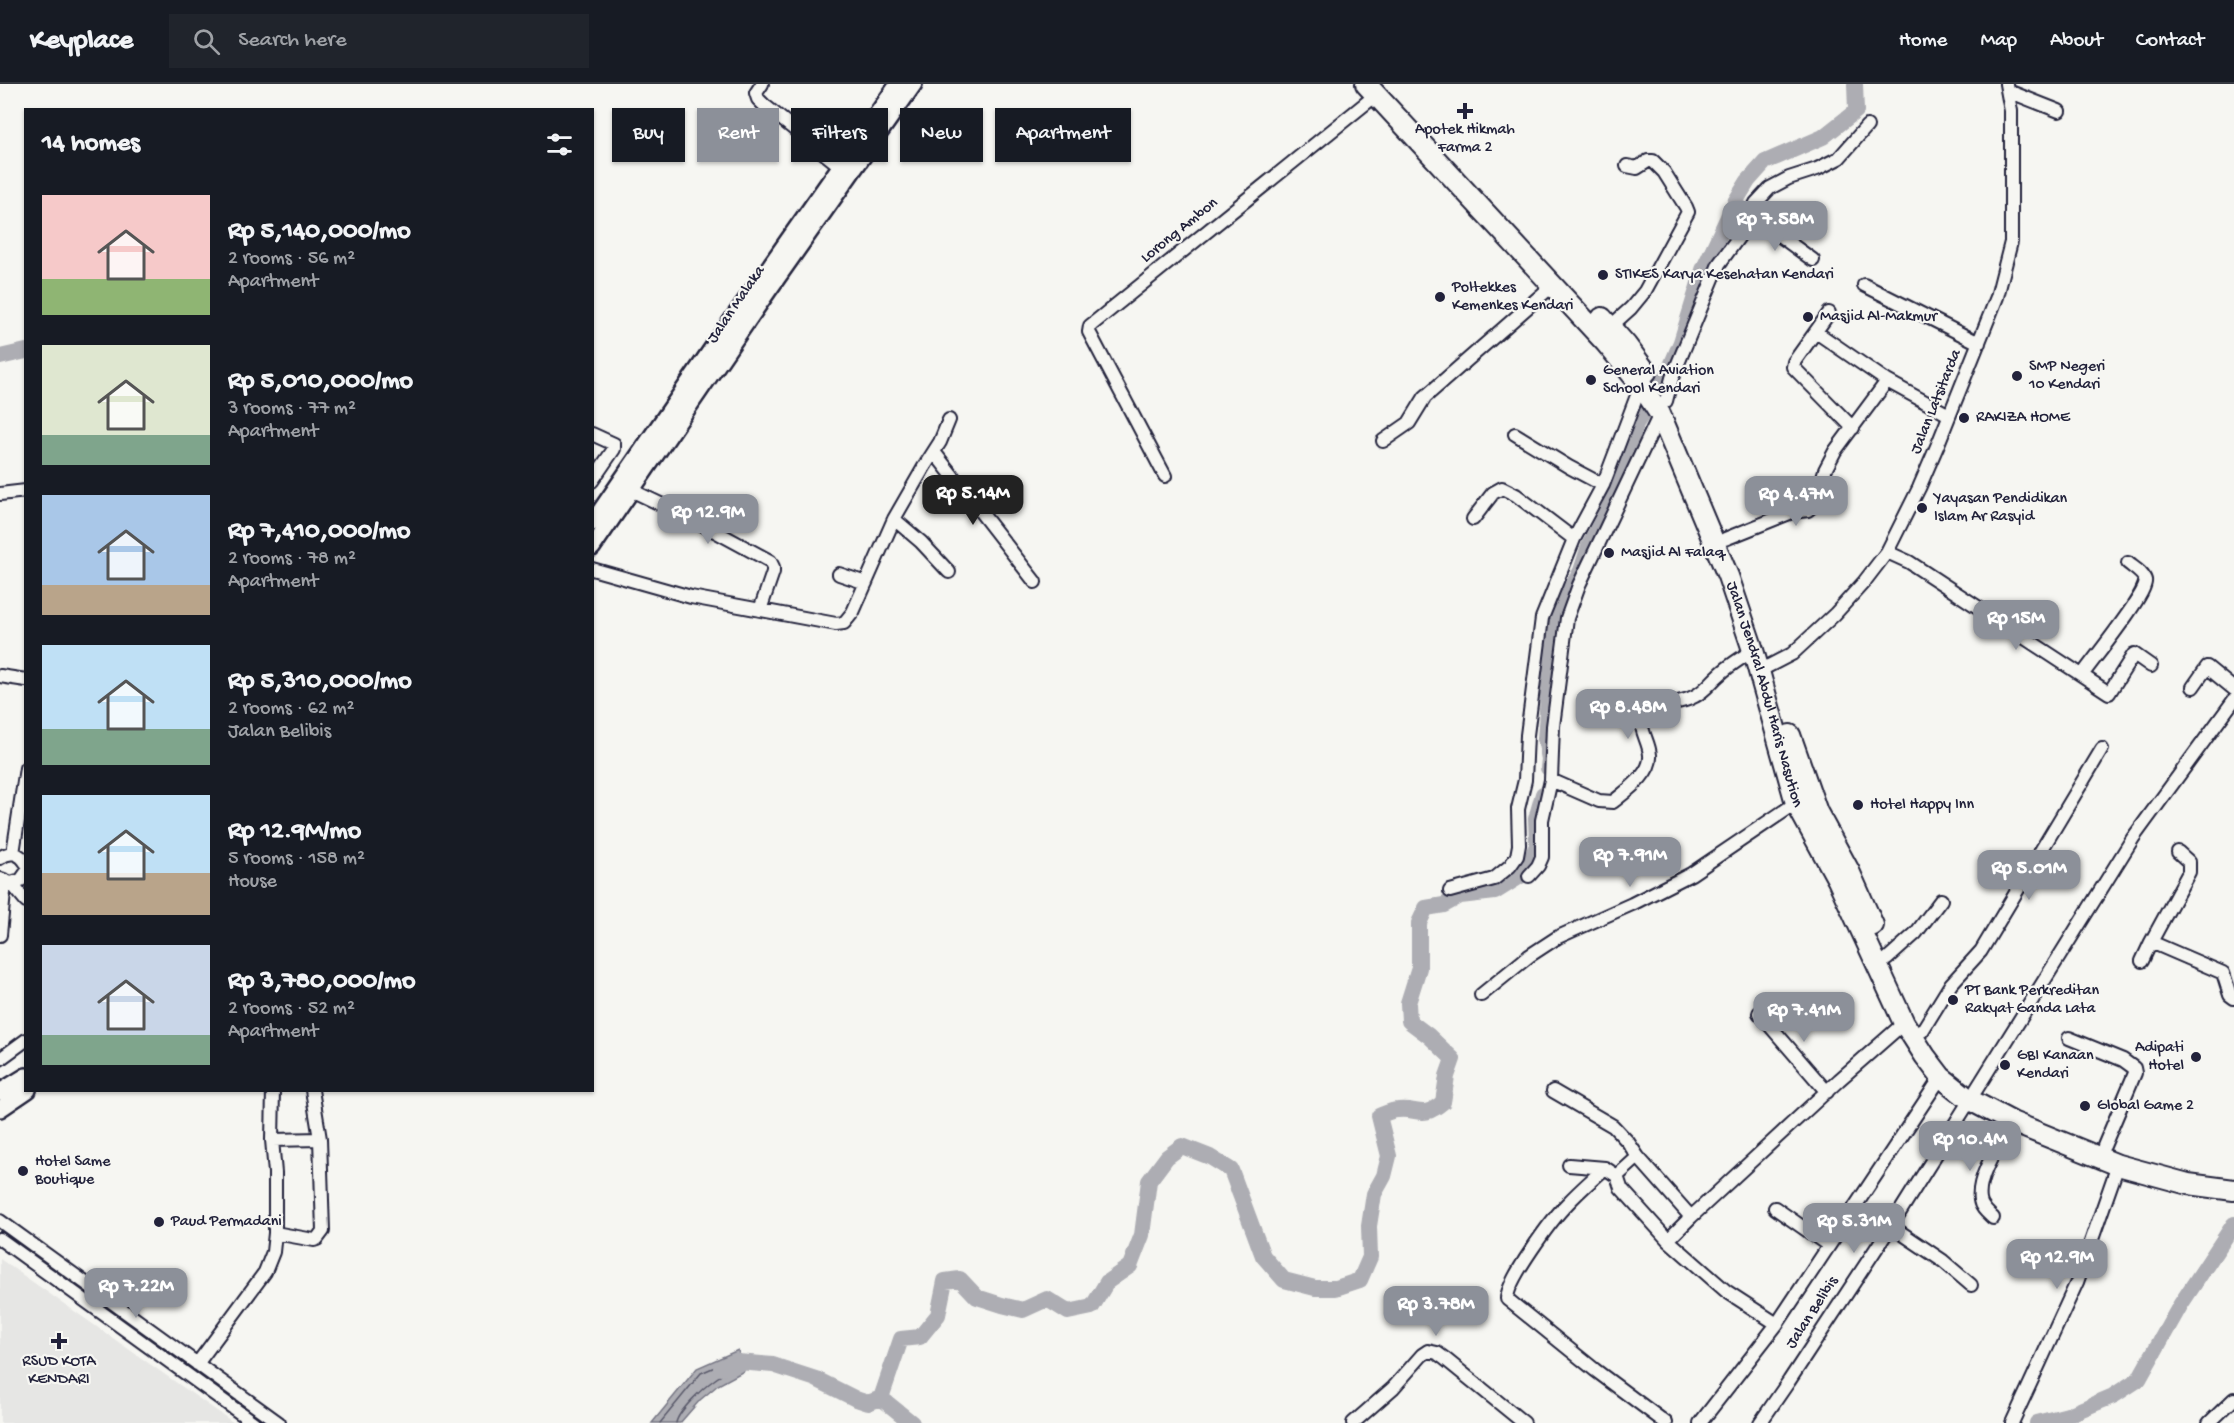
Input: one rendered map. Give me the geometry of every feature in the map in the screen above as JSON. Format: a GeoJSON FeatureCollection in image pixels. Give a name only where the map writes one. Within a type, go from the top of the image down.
{"type":"FeatureCollection","features":[{"type":"Feature","properties":{"kind":"highway","name":"Jalan Jendral Abdul Haris Nasution"},"geometry":{"type":"LineString","coordinates":[[1375,88],[1506,225],[1610,327],[1661,405],[1725,539],[1765,669],[1796,803],[1941,1077],[1973,1095],[2118,1165],[2188,1184],[2234,1190]]}},
{"type":"Feature","properties":{"kind":"highway","name":"Jalan Jendral Abdul Haris Nasution"},"geometry":{"type":"LineString","coordinates":[[1506,225],[1553,285],[1606,343],[1646,381]]}},
{"type":"Feature","properties":{"kind":"highway","name":"Jalan Jendral Abdul Haris Nasution"},"geometry":{"type":"LineString","coordinates":[[1678,439],[1753,650],[1765,669],[1784,717],[1807,787],[1817,812],[1860,894],[1913,1027],[1973,1095],[2012,1122],[2045,1129],[2166,1166],[2207,1176],[2234,1178]]}},
{"type":"Feature","properties":{"kind":"street"},"geometry":{"type":"LineString","coordinates":[[762,84],[756,93],[758,99],[839,165]]}},
{"type":"Feature","properties":{"kind":"street","name":"Jalan Malaka"},"geometry":{"type":"LineString","coordinates":[[594,545],[633,491],[660,439],[839,165],[898,84]]}},
{"type":"Feature","properties":{"kind":"street","name":"Jalan Malaka"},"geometry":{"type":"LineString","coordinates":[[594,521],[660,439],[914,84]]}},
{"type":"Feature","properties":{"kind":"street","name":"Lorong Ambon"},"geometry":{"type":"LineString","coordinates":[[1165,477],[1089,332],[1090,326],[1375,88]]}},
{"type":"Feature","properties":{"kind":"street"},"geometry":{"type":"LineString","coordinates":[[2007,88],[2059,111]]}},
{"type":"Feature","properties":{"kind":"street","name":"Jalan Latsitarda"},"geometry":{"type":"LineString","coordinates":[[1765,669],[1792,654],[1835,614],[1864,582],[1887,552],[1919,488],[1997,297],[2011,242],[2011,111],[2007,88]]}},
{"type":"Feature","properties":{"kind":"street"},"geometry":{"type":"LineString","coordinates":[[1529,876],[1538,866],[1542,856],[1542,820],[1551,780],[1554,726],[1567,618],[1579,585],[1661,405],[1719,264],[1743,231],[1756,203],[1770,188],[1839,158],[1867,126]]}},
{"type":"Feature","properties":{"kind":"street"},"geometry":{"type":"LineString","coordinates":[[1610,327],[1631,308],[1645,291],[1688,212],[1664,172],[1653,161],[1648,161],[1637,168],[1627,166]]}},
{"type":"Feature","properties":{"kind":"street"},"geometry":{"type":"LineString","coordinates":[[1747,221],[1769,228],[1814,260]]}},
{"type":"Feature","properties":{"kind":"street"},"geometry":{"type":"LineString","coordinates":[[1383,441],[1409,423],[1425,397],[1553,285]]}},
{"type":"Feature","properties":{"kind":"street"},"geometry":{"type":"LineString","coordinates":[[1864,285],[1979,343]]}},
{"type":"Feature","properties":{"kind":"street"},"geometry":{"type":"LineString","coordinates":[[1829,313],[1794,362],[1793,367],[1853,428]]}},
{"type":"Feature","properties":{"kind":"street"},"geometry":{"type":"LineString","coordinates":[[1816,332],[1887,381],[1948,415]]}},
{"type":"Feature","properties":{"kind":"street"},"geometry":{"type":"LineString","coordinates":[[1450,891],[1494,879],[1510,866],[1517,856],[1518,809],[1525,780],[1527,735],[1542,618],[1574,539],[1603,485],[1646,381]]}},
{"type":"Feature","properties":{"kind":"street"},"geometry":{"type":"LineString","coordinates":[[1725,539],[1792,512],[1812,508],[1830,460],[1887,381]]}},
{"type":"Feature","properties":{"kind":"street"},"geometry":{"type":"LineString","coordinates":[[594,570],[691,597],[840,624],[851,616],[894,519],[934,452],[949,420]]}},
{"type":"Feature","properties":{"kind":"street"},"geometry":{"type":"LineString","coordinates":[[1515,434],[1554,459],[1603,485]]}},
{"type":"Feature","properties":{"kind":"street"},"geometry":{"type":"LineString","coordinates":[[594,436],[614,444],[614,449],[594,478]]}},
{"type":"Feature","properties":{"kind":"street"},"geometry":{"type":"LineString","coordinates":[[934,452],[1035,582]]}},
{"type":"Feature","properties":{"kind":"street"},"geometry":{"type":"LineString","coordinates":[[1473,519],[1493,493],[1502,488],[1516,495],[1574,539]]}},
{"type":"Feature","properties":{"kind":"street"},"geometry":{"type":"LineString","coordinates":[[0,494],[24,491]]}},
{"type":"Feature","properties":{"kind":"street"},"geometry":{"type":"LineString","coordinates":[[633,491],[698,522],[770,561],[773,572],[760,610]]}},
{"type":"Feature","properties":{"kind":"street"},"geometry":{"type":"LineString","coordinates":[[894,519],[921,542],[949,572]]}},
{"type":"Feature","properties":{"kind":"street"},"geometry":{"type":"LineString","coordinates":[[1887,552],[1909,562],[2109,693],[2134,654],[2151,666]]}},
{"type":"Feature","properties":{"kind":"street"},"geometry":{"type":"LineString","coordinates":[[2083,674],[2146,587],[2141,574],[2128,563]]}},
{"type":"Feature","properties":{"kind":"street"},"geometry":{"type":"LineString","coordinates":[[839,574],[866,583]]}},
{"type":"Feature","properties":{"kind":"street"},"geometry":{"type":"LineString","coordinates":[[1551,780],[1599,801],[1613,802],[1638,780],[1649,762],[1650,754],[1641,731],[1641,719],[1649,710],[1659,704],[1688,699],[1697,695],[1720,674],[1753,650]]}},
{"type":"Feature","properties":{"kind":"street"},"geometry":{"type":"LineString","coordinates":[[2193,687],[2207,667],[2234,689]]}},
{"type":"Feature","properties":{"kind":"street"},"geometry":{"type":"LineString","coordinates":[[0,676],[24,680]]}},
{"type":"Feature","properties":{"kind":"street","name":"Jalan Belibis"},"geometry":{"type":"LineString","coordinates":[[1760,1423],[1891,1226],[2133,838],[2234,700]]}},
{"type":"Feature","properties":{"kind":"street"},"geometry":{"type":"LineString","coordinates":[[1668,1240],[1827,1092],[1913,1027],[1981,951],[2102,749]]}},
{"type":"Feature","properties":{"kind":"street"},"geometry":{"type":"LineString","coordinates":[[13,853],[24,781]]}},
{"type":"Feature","properties":{"kind":"street"},"geometry":{"type":"LineString","coordinates":[[1481,995],[1529,956],[1558,937],[1632,904],[1691,874],[1796,803]]}},
{"type":"Feature","properties":{"kind":"street"},"geometry":{"type":"LineString","coordinates":[[2142,961],[2189,872],[2189,862],[2178,852]]}},
{"type":"Feature","properties":{"kind":"street"},"geometry":{"type":"LineString","coordinates":[[0,858],[13,853],[20,855],[24,861]]}},
{"type":"Feature","properties":{"kind":"street"},"geometry":{"type":"LineString","coordinates":[[5,881],[21,880],[24,876]]}},
{"type":"Feature","properties":{"kind":"street"},"geometry":{"type":"LineString","coordinates":[[5,881],[24,898]]}},
{"type":"Feature","properties":{"kind":"street"},"geometry":{"type":"LineString","coordinates":[[0,935],[5,881]]}},
{"type":"Feature","properties":{"kind":"street"},"geometry":{"type":"LineString","coordinates":[[1887,959],[1916,933],[1941,900]]}},
{"type":"Feature","properties":{"kind":"street"},"geometry":{"type":"LineString","coordinates":[[2151,942],[2223,973],[2230,995],[2234,999]]}},
{"type":"Feature","properties":{"kind":"street"},"geometry":{"type":"LineString","coordinates":[[1759,1013],[1827,1092]]}},
{"type":"Feature","properties":{"kind":"street"},"geometry":{"type":"LineString","coordinates":[[2069,1038],[2124,1060],[2134,1068],[2135,1073],[2104,1146]]}},
{"type":"Feature","properties":{"kind":"street"},"geometry":{"type":"LineString","coordinates":[[0,1059],[24,1041]]}},
{"type":"Feature","properties":{"kind":"street"},"geometry":{"type":"LineString","coordinates":[[0,1092],[24,1077]]}},
{"type":"Feature","properties":{"kind":"street"},"geometry":{"type":"LineString","coordinates":[[1700,1423],[1778,1324],[1941,1077]]}},
{"type":"Feature","properties":{"kind":"street"},"geometry":{"type":"LineString","coordinates":[[1553,1091],[1613,1126],[1691,1217]]}},
{"type":"Feature","properties":{"kind":"street"},"geometry":{"type":"LineString","coordinates":[[0,1109],[25,1092]]}},
{"type":"Feature","properties":{"kind":"street"},"geometry":{"type":"LineString","coordinates":[[197,1364],[265,1272],[273,1252],[275,1173],[272,1140],[273,1092]]}},
{"type":"Feature","properties":{"kind":"street"},"geometry":{"type":"LineString","coordinates":[[275,1233],[314,1240],[323,1231],[320,1139],[312,1092]]}},
{"type":"Feature","properties":{"kind":"street"},"geometry":{"type":"LineString","coordinates":[[1993,1218],[1984,1209],[1980,1200],[1981,1187],[1991,1159],[2012,1122]]}},
{"type":"Feature","properties":{"kind":"street"},"geometry":{"type":"LineString","coordinates":[[272,1140],[320,1139]]}},
{"type":"Feature","properties":{"kind":"street"},"geometry":{"type":"LineString","coordinates":[[1617,1176],[1638,1157]]}},
{"type":"Feature","properties":{"kind":"street"},"geometry":{"type":"LineString","coordinates":[[1569,1165],[1605,1168],[1617,1176],[1621,1188],[1668,1240],[1726,1291],[1778,1324]]}},
{"type":"Feature","properties":{"kind":"street"},"geometry":{"type":"LineString","coordinates":[[2012,1423],[2077,1282],[2118,1165]]}},
{"type":"Feature","properties":{"kind":"street"},"geometry":{"type":"LineString","coordinates":[[1605,1168],[1564,1206],[1511,1285],[1507,1299],[1595,1370],[1666,1423]]}},
{"type":"Feature","properties":{"kind":"street"},"geometry":{"type":"LineString","coordinates":[[1775,1208],[1828,1245]]}},
{"type":"Feature","properties":{"kind":"street"},"geometry":{"type":"LineString","coordinates":[[0,1221],[279,1423]]}},
{"type":"Feature","properties":{"kind":"street"},"geometry":{"type":"LineString","coordinates":[[1891,1226],[1943,1262],[1971,1285]]}},
{"type":"Feature","properties":{"kind":"street"},"geometry":{"type":"LineString","coordinates":[[0,1239],[254,1423]]}},
{"type":"Feature","properties":{"kind":"street"},"geometry":{"type":"LineString","coordinates":[[1353,1423],[1393,1388],[1425,1352],[1432,1351],[1452,1364],[1524,1423]]}},
{"type":"Feature","properties":{"kind":"street"},"geometry":{"type":"LineString","coordinates":[[233,1408],[242,1396]]}},
{"type":"Feature","properties":{"kind":"street"},"geometry":{"type":"LineString","coordinates":[[2209,1423],[2234,1399]]}},
{"type":"Feature","properties":{"kind":"shaded area","name":"RSUD KOTA KENDARI"},"geometry":{"type":"Polygon","coordinates":[[[0,1259],[234,1423],[0,1423],[0,1259]]]}},
{"type":"Feature","properties":{"kind":"water"},"geometry":{"type":"Polygon","coordinates":[[[738,1350],[744,1371],[718,1385],[700,1400],[680,1423],[652,1423],[697,1368],[738,1350]]]}},
{"type":"Feature","properties":{"kind":"waterway"},"geometry":{"type":"LineString","coordinates":[[1548,768],[1549,759],[1545,739],[1548,697],[1547,668],[1549,642],[1555,616],[1581,571],[1589,546],[1616,494],[1636,424],[1667,375],[1681,342],[1703,270],[1735,202],[1748,181],[1765,162],[1823,137],[1856,111],[1855,84]]}},
{"type":"Feature","properties":{"kind":"waterway"},"geometry":{"type":"LineString","coordinates":[[0,357],[24,351]]}},
{"type":"Feature","properties":{"kind":"waterway"},"geometry":{"type":"LineString","coordinates":[[881,1398],[901,1339],[920,1337],[938,1315],[945,1281],[960,1279],[977,1297],[1023,1310],[1047,1299],[1068,1312],[1092,1307],[1107,1282],[1130,1266],[1142,1235],[1149,1181],[1167,1157],[1182,1146],[1210,1157],[1231,1170],[1263,1256],[1284,1280],[1315,1288],[1336,1288],[1360,1280],[1370,1257],[1369,1226],[1374,1194],[1384,1176],[1389,1156],[1379,1116],[1396,1110],[1430,1111],[1443,1102],[1447,1076],[1453,1059],[1409,1021],[1408,1003],[1419,968],[1419,923],[1426,908],[1444,905],[1460,896],[1495,892],[1519,877],[1530,863],[1537,845],[1536,819],[1543,794]]}},
{"type":"Feature","properties":{"kind":"waterway"},"geometry":{"type":"LineString","coordinates":[[2037,1423],[2068,1415],[2113,1396],[2139,1379],[2181,1304],[2234,1224]]}},
{"type":"Feature","properties":{"kind":"waterway"},"geometry":{"type":"LineString","coordinates":[[721,1368],[738,1362],[773,1365],[816,1379],[868,1403],[881,1398],[912,1423]]}},
{"type":"Feature","properties":{"kind":"place","name":"Apotek Hikmah Farma 2"},"geometry":{"type":"Point","coordinates":[1465,111]}},
{"type":"Feature","properties":{"kind":"place","name":"STIKES Karya Kesehatan Kendari"},"geometry":{"type":"Point","coordinates":[1603,275]}},
{"type":"Feature","properties":{"kind":"place","name":"Poltekkes Kemenkes Kendari"},"geometry":{"type":"Point","coordinates":[1440,297]}},
{"type":"Feature","properties":{"kind":"place","name":"Masjid Al-Makmur"},"geometry":{"type":"Point","coordinates":[1808,317]}},
{"type":"Feature","properties":{"kind":"place","name":"SMP Negeri 10 Kendari"},"geometry":{"type":"Point","coordinates":[2017,376]}},
{"type":"Feature","properties":{"kind":"place","name":"General Aviation School Kendari"},"geometry":{"type":"Point","coordinates":[1591,380]}},
{"type":"Feature","properties":{"kind":"place","name":"RAKIZA HOME"},"geometry":{"type":"Point","coordinates":[1964,418]}},
{"type":"Feature","properties":{"kind":"place","name":"Yayasan Pendidikan Islam Ar Rasyid"},"geometry":{"type":"Point","coordinates":[1922,508]}},
{"type":"Feature","properties":{"kind":"place","name":"Masjid Al Falaq"},"geometry":{"type":"Point","coordinates":[1609,553]}},
{"type":"Feature","properties":{"kind":"place","name":"Hotel Happy Inn"},"geometry":{"type":"Point","coordinates":[1858,805]}},
{"type":"Feature","properties":{"kind":"place","name":"PT Bank Perkreditan Rakyat Ganda Lata"},"geometry":{"type":"Point","coordinates":[1953,1000]}},
{"type":"Feature","properties":{"kind":"place","name":"Adipati Hotel"},"geometry":{"type":"Point","coordinates":[2196,1057]}},
{"type":"Feature","properties":{"kind":"place","name":"GBI Kanaan Kendari"},"geometry":{"type":"Point","coordinates":[2005,1065]}},
{"type":"Feature","properties":{"kind":"place","name":"Global Game 2"},"geometry":{"type":"Point","coordinates":[2085,1106]}},
{"type":"Feature","properties":{"kind":"place","name":"Hotel Same Boutique"},"geometry":{"type":"Point","coordinates":[23,1171]}},
{"type":"Feature","properties":{"kind":"place","name":"Paud Permadani"},"geometry":{"type":"Point","coordinates":[159,1222]}},
{"type":"Feature","properties":{"kind":"place","name":"RSUD KOTA KENDARI"},"geometry":{"type":"Point","coordinates":[59,1341]}}]}
